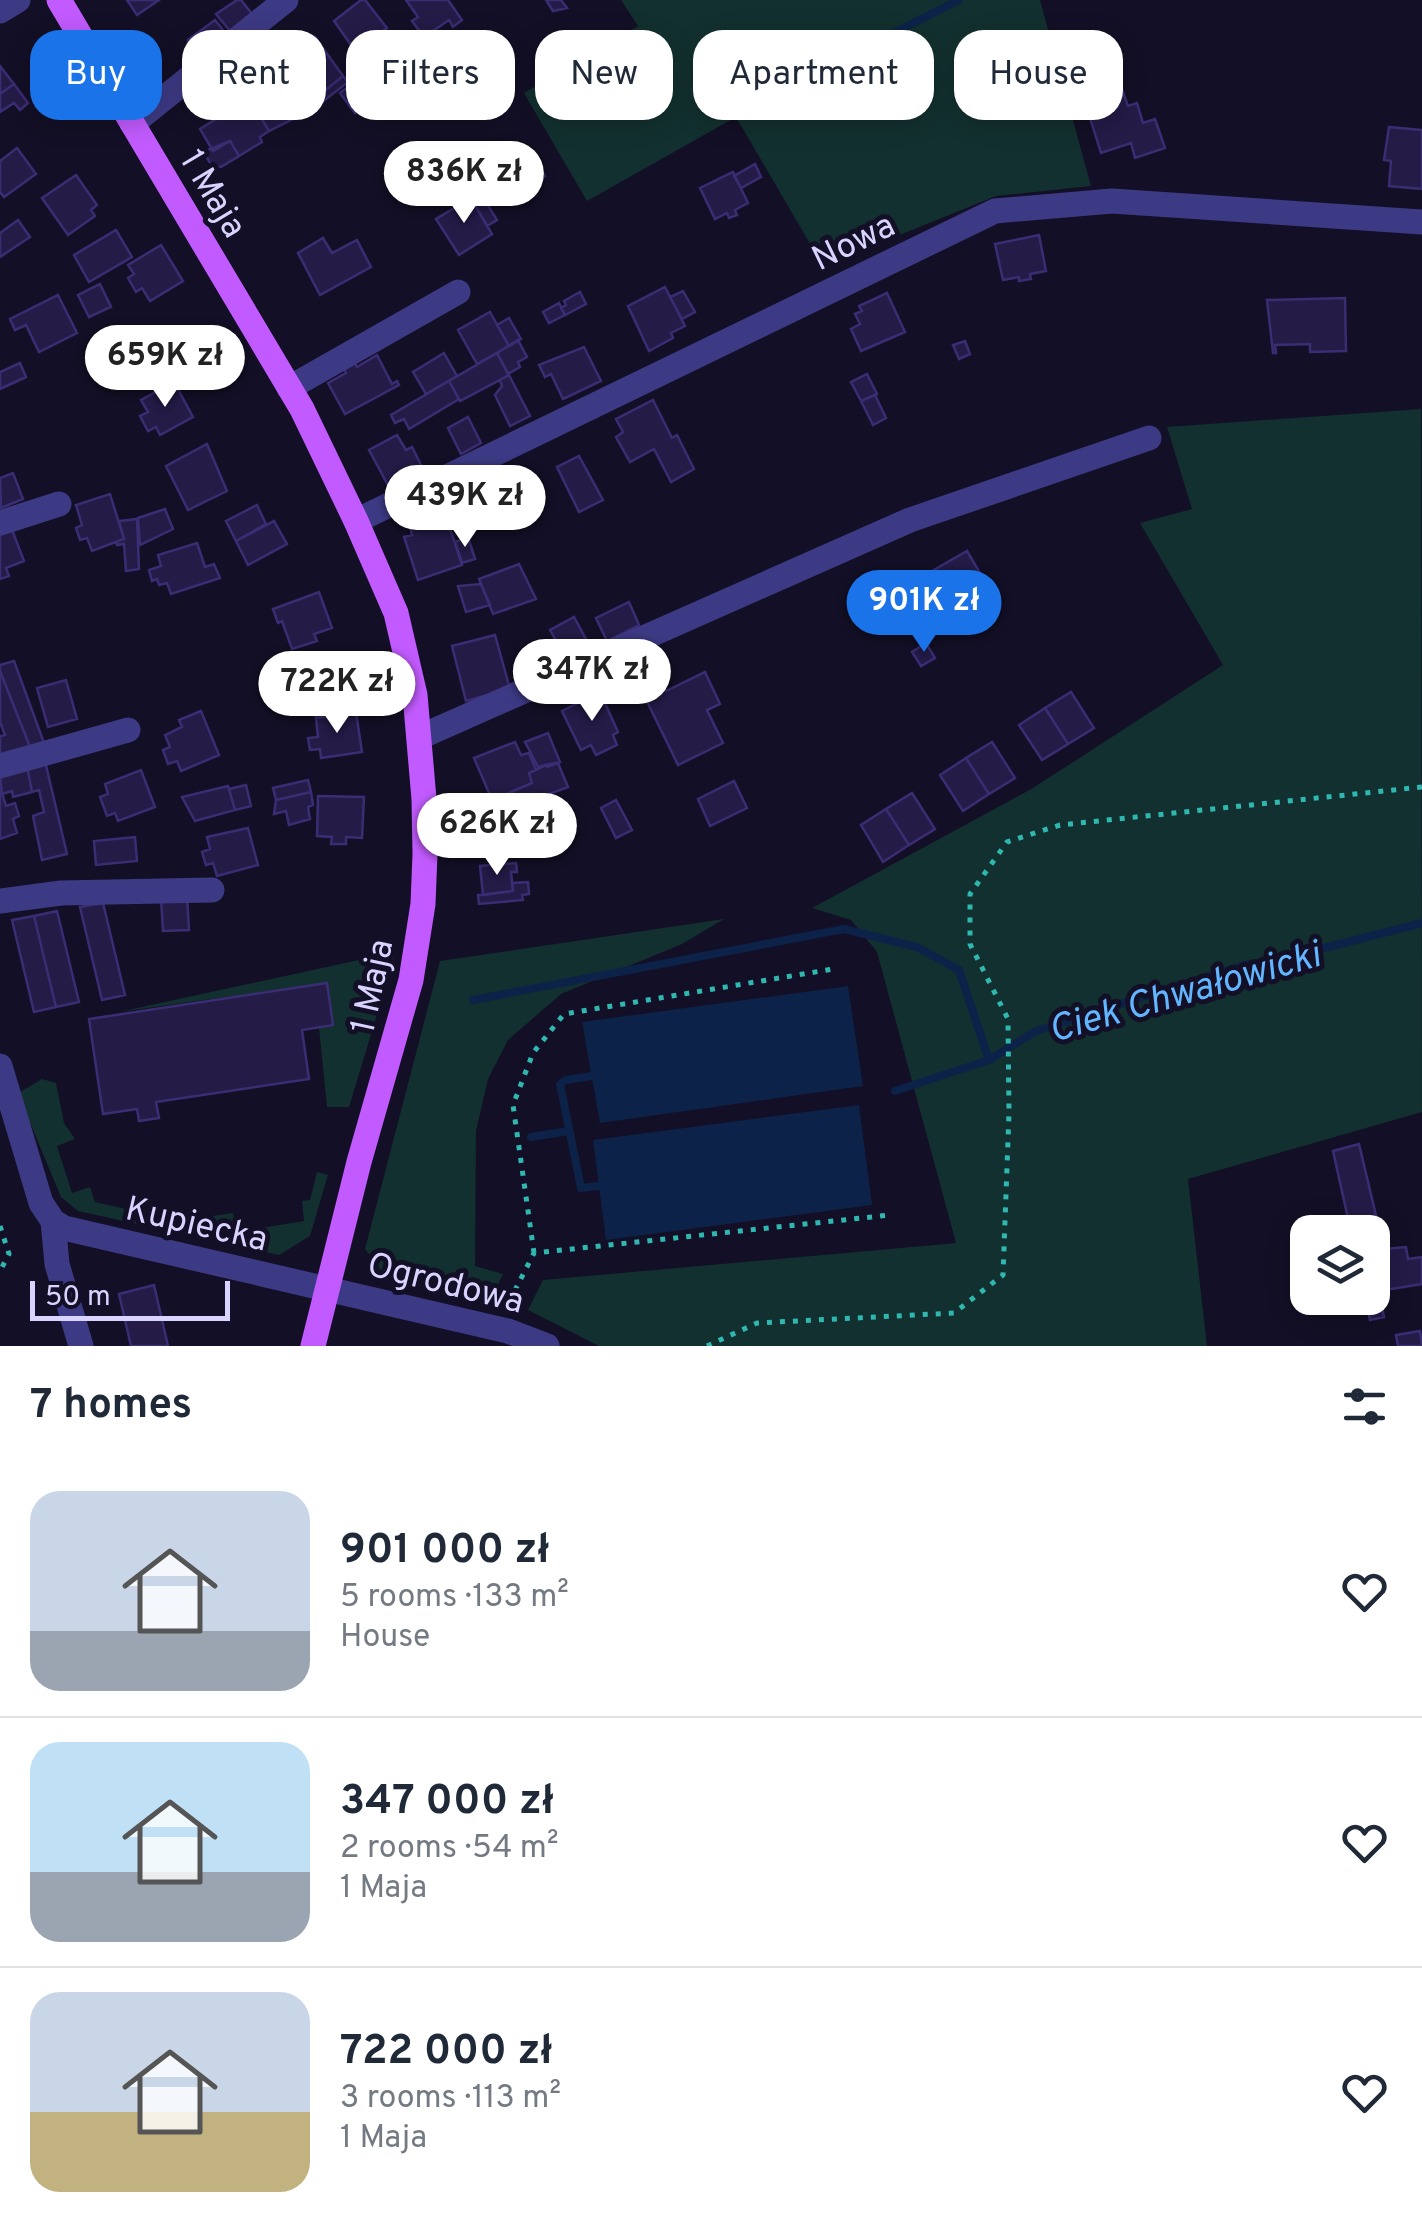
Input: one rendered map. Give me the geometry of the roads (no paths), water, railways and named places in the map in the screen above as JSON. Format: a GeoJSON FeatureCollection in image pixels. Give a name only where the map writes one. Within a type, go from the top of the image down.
{"type":"FeatureCollection","features":[{"type":"Feature","properties":{"kind":"main road","name":"1 Maja"},"geometry":{"type":"LineString","coordinates":[[59,0],[289,388],[356,521],[396,613],[415,695],[425,854],[411,980],[313,1346]]}},
{"type":"Feature","properties":{"kind":"street"},"geometry":{"type":"LineString","coordinates":[[0,11],[18,0]]}},
{"type":"Feature","properties":{"kind":"street"},"geometry":{"type":"LineString","coordinates":[[132,124],[286,0]]}},
{"type":"Feature","properties":{"kind":"street","name":"Nowa"},"geometry":{"type":"LineString","coordinates":[[356,521],[996,211],[1112,201],[1422,222]]}},
{"type":"Feature","properties":{"kind":"street"},"geometry":{"type":"LineString","coordinates":[[289,388],[458,292]]}},
{"type":"Feature","properties":{"kind":"street"},"geometry":{"type":"LineString","coordinates":[[420,738],[910,520],[1149,438]]}},
{"type":"Feature","properties":{"kind":"street"},"geometry":{"type":"LineString","coordinates":[[0,523],[58,504]]}},
{"type":"Feature","properties":{"kind":"street"},"geometry":{"type":"LineString","coordinates":[[0,766],[128,730]]}},
{"type":"Feature","properties":{"kind":"street"},"geometry":{"type":"LineString","coordinates":[[0,900],[61,892],[212,890]]}},
{"type":"Feature","properties":{"kind":"street"},"geometry":{"type":"LineString","coordinates":[[0,1066],[41,1203],[53,1221],[57,1264],[80,1346]]}},
{"type":"Feature","properties":{"kind":"street","name":"Kupiecka"},"geometry":{"type":"LineString","coordinates":[[53,1221],[80,1233],[327,1289]]}},
{"type":"Feature","properties":{"kind":"street","name":"Ogrodowa"},"geometry":{"type":"LineString","coordinates":[[327,1289],[484,1336],[546,1346]]}},
{"type":"Feature","properties":{"kind":"water"},"geometry":{"type":"Polygon","coordinates":[[[848,986],[863,1086],[600,1123],[582,1022],[848,986]]]}},
{"type":"Feature","properties":{"kind":"water"},"geometry":{"type":"Polygon","coordinates":[[[859,1105],[872,1205],[606,1240],[593,1140],[859,1105]]]}},
{"type":"Feature","properties":{"kind":"waterway"},"geometry":{"type":"LineString","coordinates":[[900,30],[959,0]]}},
{"type":"Feature","properties":{"kind":"waterway","name":"Ciek Chwałowicki"},"geometry":{"type":"LineString","coordinates":[[895,1091],[989,1060],[1036,1031],[1247,964],[1263,969],[1281,959],[1422,923]]}},
{"type":"Feature","properties":{"kind":"waterway"},"geometry":{"type":"LineString","coordinates":[[473,1000],[844,929],[917,947],[959,970],[989,1060]]}},
{"type":"Feature","properties":{"kind":"waterway"},"geometry":{"type":"LineString","coordinates":[[592,1076],[560,1084],[581,1188],[599,1186]]}},
{"type":"Feature","properties":{"kind":"waterway"},"geometry":{"type":"LineString","coordinates":[[531,1137],[569,1131]]}}]}
